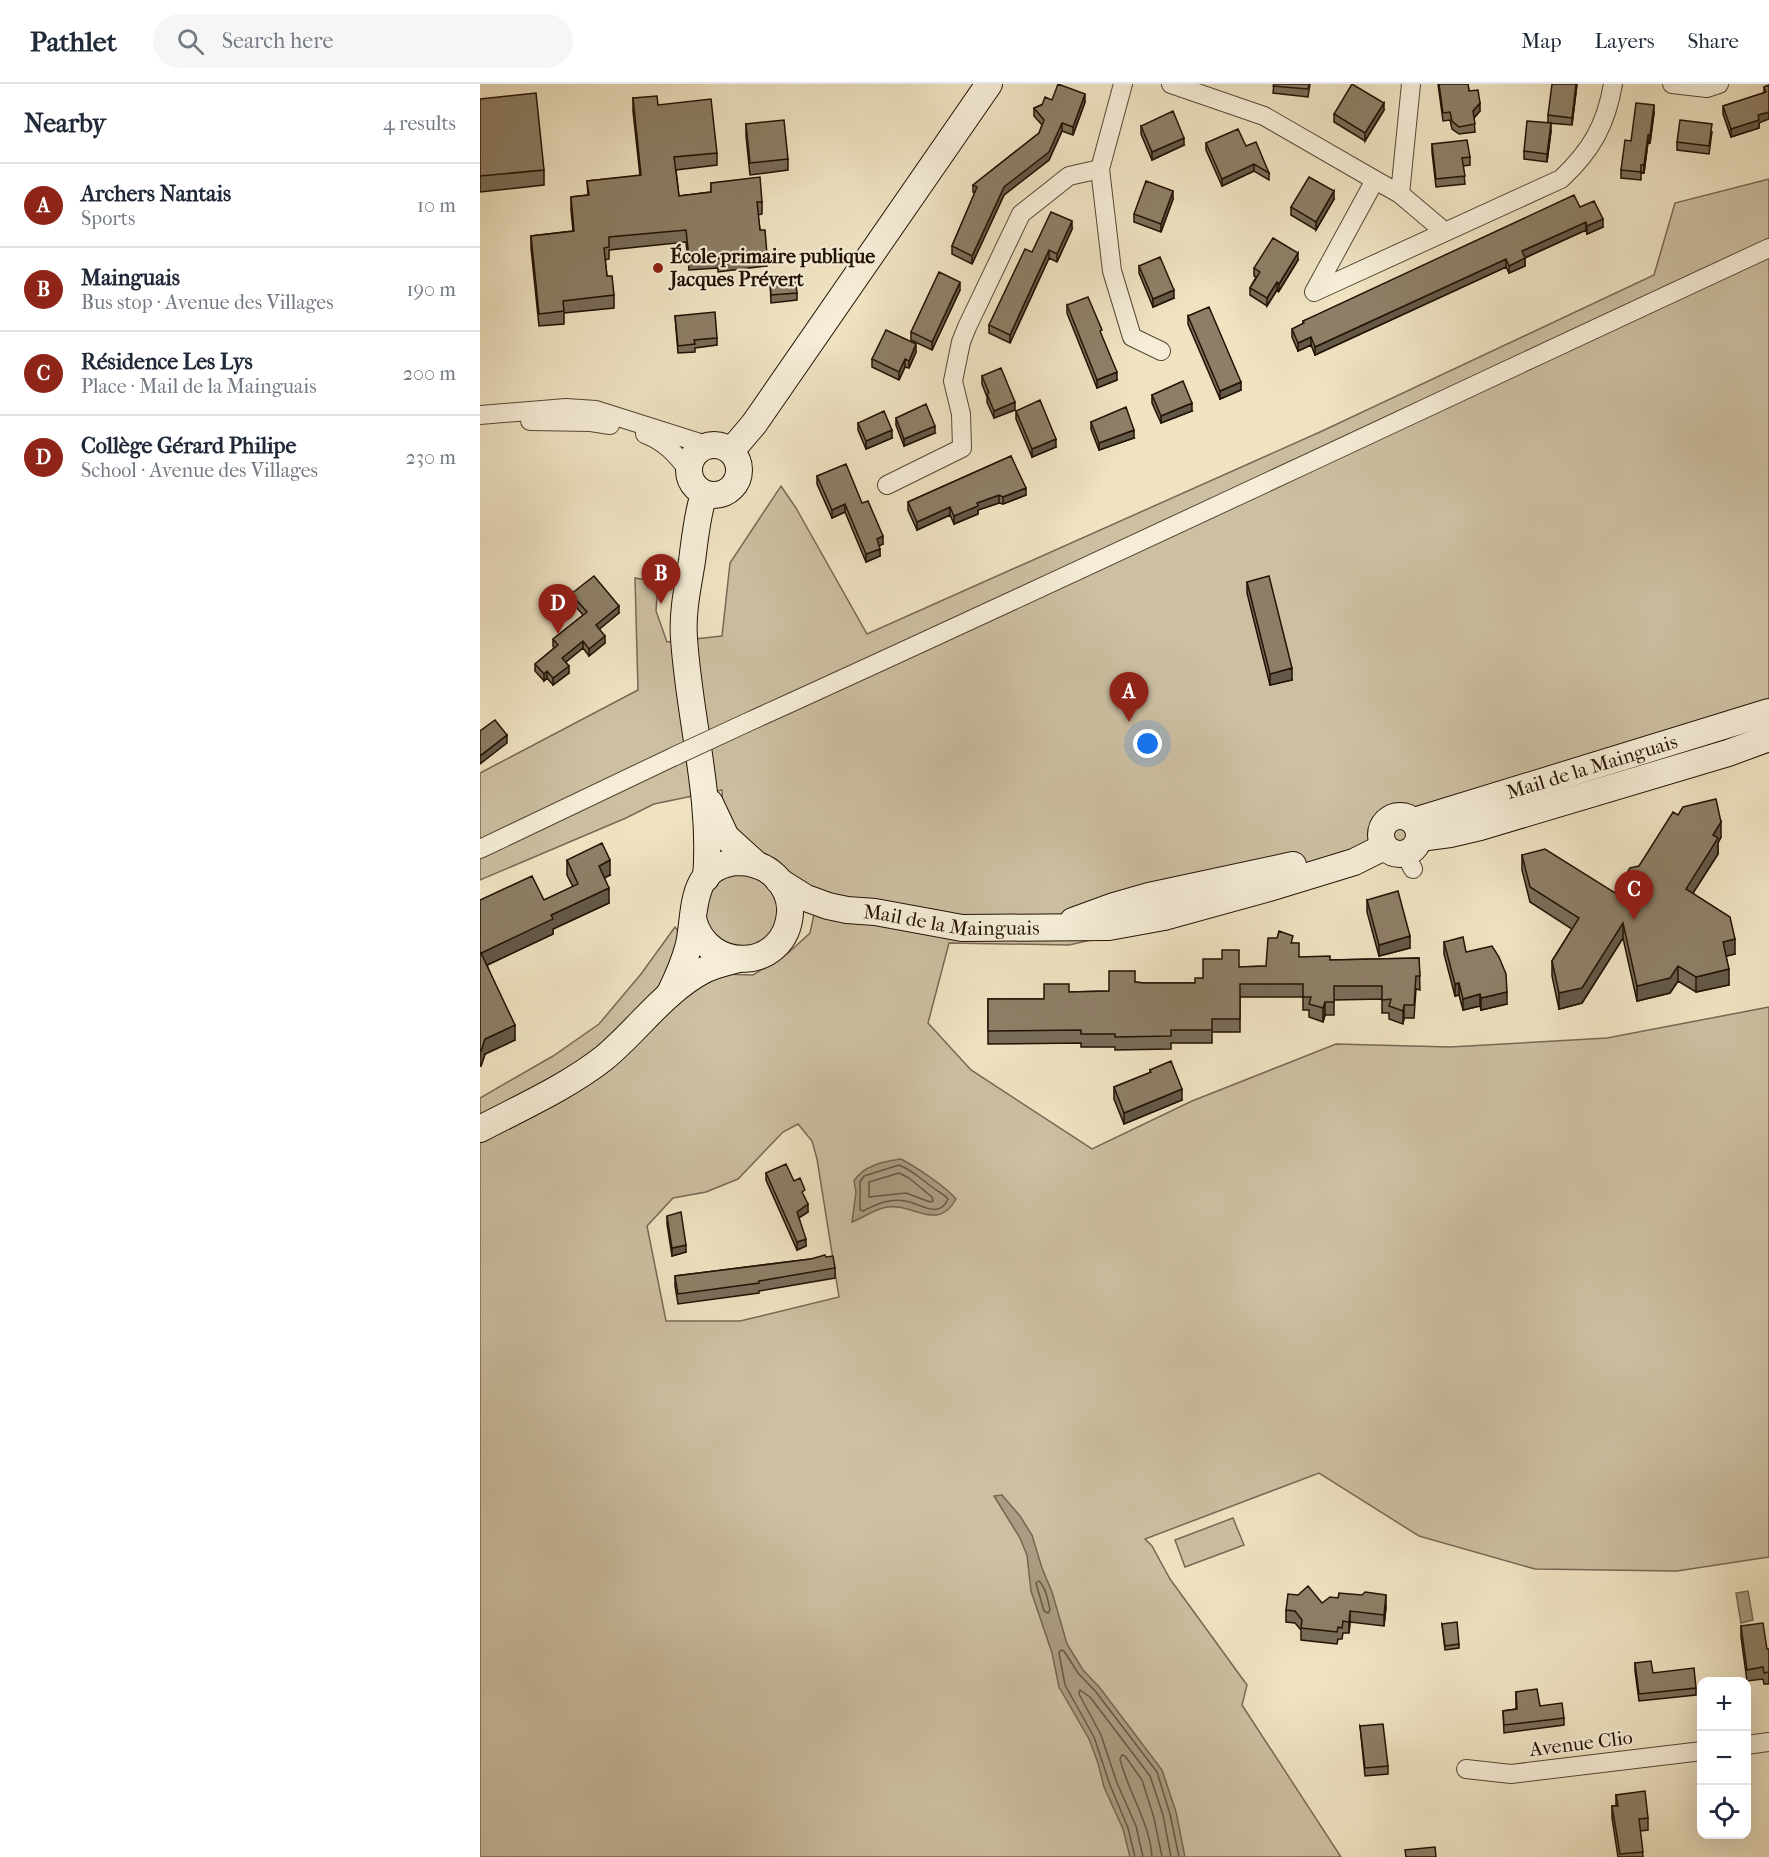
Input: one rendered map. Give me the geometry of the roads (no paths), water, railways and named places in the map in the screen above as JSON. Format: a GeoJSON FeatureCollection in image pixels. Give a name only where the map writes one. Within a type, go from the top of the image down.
{"type":"FeatureCollection","features":[{"type":"Feature","properties":{"kind":"street"},"geometry":{"type":"LineString","coordinates":[[731,451],[754,424],[989,84]]}},
{"type":"Feature","properties":{"kind":"street"},"geometry":{"type":"LineString","coordinates":[[1123,84],[1100,169],[1112,270],[1132,338],[1161,351]]}},
{"type":"Feature","properties":{"kind":"street"},"geometry":{"type":"LineString","coordinates":[[1171,84],[1264,116],[1400,194],[1445,232]]}},
{"type":"Feature","properties":{"kind":"street"},"geometry":{"type":"LineString","coordinates":[[1400,194],[1410,84]]}},
{"type":"Feature","properties":{"kind":"street"},"geometry":{"type":"LineString","coordinates":[[1374,180],[1314,292],[1561,179],[1580,162],[1598,135],[1609,105],[1613,84]]}},
{"type":"Feature","properties":{"kind":"street"},"geometry":{"type":"LineString","coordinates":[[1672,84],[1707,88],[1719,84]]}},
{"type":"Feature","properties":{"kind":"street"},"geometry":{"type":"LineString","coordinates":[[887,485],[962,448],[961,414],[953,381],[961,342],[1021,214],[1069,176],[1100,169]]}},
{"type":"Feature","properties":{"kind":"street"},"geometry":{"type":"LineString","coordinates":[[480,849],[675,756],[1024,597],[1769,248]]}},
{"type":"Feature","properties":{"kind":"street"},"geometry":{"type":"LineString","coordinates":[[480,415],[566,408],[596,410],[696,442],[704,447]]}},
{"type":"Feature","properties":{"kind":"street"},"geometry":{"type":"LineString","coordinates":[[480,424],[522,421],[591,422],[635,430],[654,437],[674,452],[688,470],[693,484],[704,494],[722,494],[729,490],[739,475],[739,466],[731,451],[723,446],[715,445],[695,452],[689,462],[688,470]]}},
{"type":"Feature","properties":{"kind":"street"},"geometry":{"type":"LineString","coordinates":[[704,494],[685,605],[684,636],[704,789],[708,847],[706,878]]}},
{"type":"Feature","properties":{"kind":"street","name":"Mail de la Mainguais"},"geometry":{"type":"LineString","coordinates":[[1403,845],[1421,819],[1769,712]]}},
{"type":"Feature","properties":{"kind":"street","name":"Mail de la Mainguais"},"geometry":{"type":"LineString","coordinates":[[779,881],[806,898],[847,910],[875,912],[962,928],[1109,927],[1164,917],[1347,863],[1378,851],[1491,823],[1728,753],[1769,738]]}},
{"type":"Feature","properties":{"kind":"street"},"geometry":{"type":"LineString","coordinates":[[480,1129],[585,1072],[636,1030],[669,994],[705,970],[764,954],[781,939],[788,924],[790,909],[787,895],[779,881],[769,871],[757,865],[726,837],[704,789]]}},
{"type":"Feature","properties":{"kind":"street"},"geometry":{"type":"LineString","coordinates":[[669,994],[686,954],[696,894],[706,878],[718,868],[734,863],[757,865]]}},
{"type":"Feature","properties":{"kind":"street","name":"Mail de la Mainguais"},"geometry":{"type":"LineString","coordinates":[[781,939],[810,921],[847,910]]}},
{"type":"Feature","properties":{"kind":"street"},"geometry":{"type":"LineString","coordinates":[[693,919],[699,935],[708,946],[722,955],[739,959]]}},
{"type":"Feature","properties":{"kind":"street"},"geometry":{"type":"LineString","coordinates":[[1751,1744],[1769,1742]]}},
{"type":"Feature","properties":{"kind":"street","name":"Avenue Clio"},"geometry":{"type":"LineString","coordinates":[[1466,1769],[1511,1774],[1697,1751]]}},
{"type":"Feature","properties":{"kind":"water"},"geometry":{"type":"Polygon","coordinates":[[[901,1159],[930,1177],[956,1199],[949,1209],[941,1214],[932,1215],[904,1208],[883,1208],[852,1222],[856,1192],[854,1181],[863,1171],[874,1165],[901,1159]]]}},
{"type":"Feature","properties":{"kind":"water"},"geometry":{"type":"Polygon","coordinates":[[[1002,1495],[1032,1535],[1067,1644],[1083,1670],[1100,1688],[1162,1770],[1176,1812],[1185,1857],[1130,1857],[1123,1829],[1104,1787],[1089,1739],[1059,1687],[1052,1653],[1031,1591],[1027,1555],[1020,1538],[994,1496],[1002,1495]]]}},
{"type":"Feature","properties":{"kind":"water"},"geometry":{"type":"Polygon","coordinates":[[[1748,1591],[1753,1620],[1741,1623],[1736,1593],[1748,1591]]]}},
{"type":"Feature","properties":{"kind":"place","name":"École primaire publique Jacques Prévert"},"geometry":{"type":"Point","coordinates":[658,268]}},
{"type":"Feature","properties":{"kind":"place","name":"Mainguais"},"geometry":{"type":"Point","coordinates":[661,604]}},
{"type":"Feature","properties":{"kind":"place","name":"Collège Gérard Philipe"},"geometry":{"type":"Point","coordinates":[558,634]}},
{"type":"Feature","properties":{"kind":"place","name":"Archers Nantais"},"geometry":{"type":"Point","coordinates":[1129,722]}},
{"type":"Feature","properties":{"kind":"place","name":"Résidence Les Lys"},"geometry":{"type":"Point","coordinates":[1634,920]}}]}
